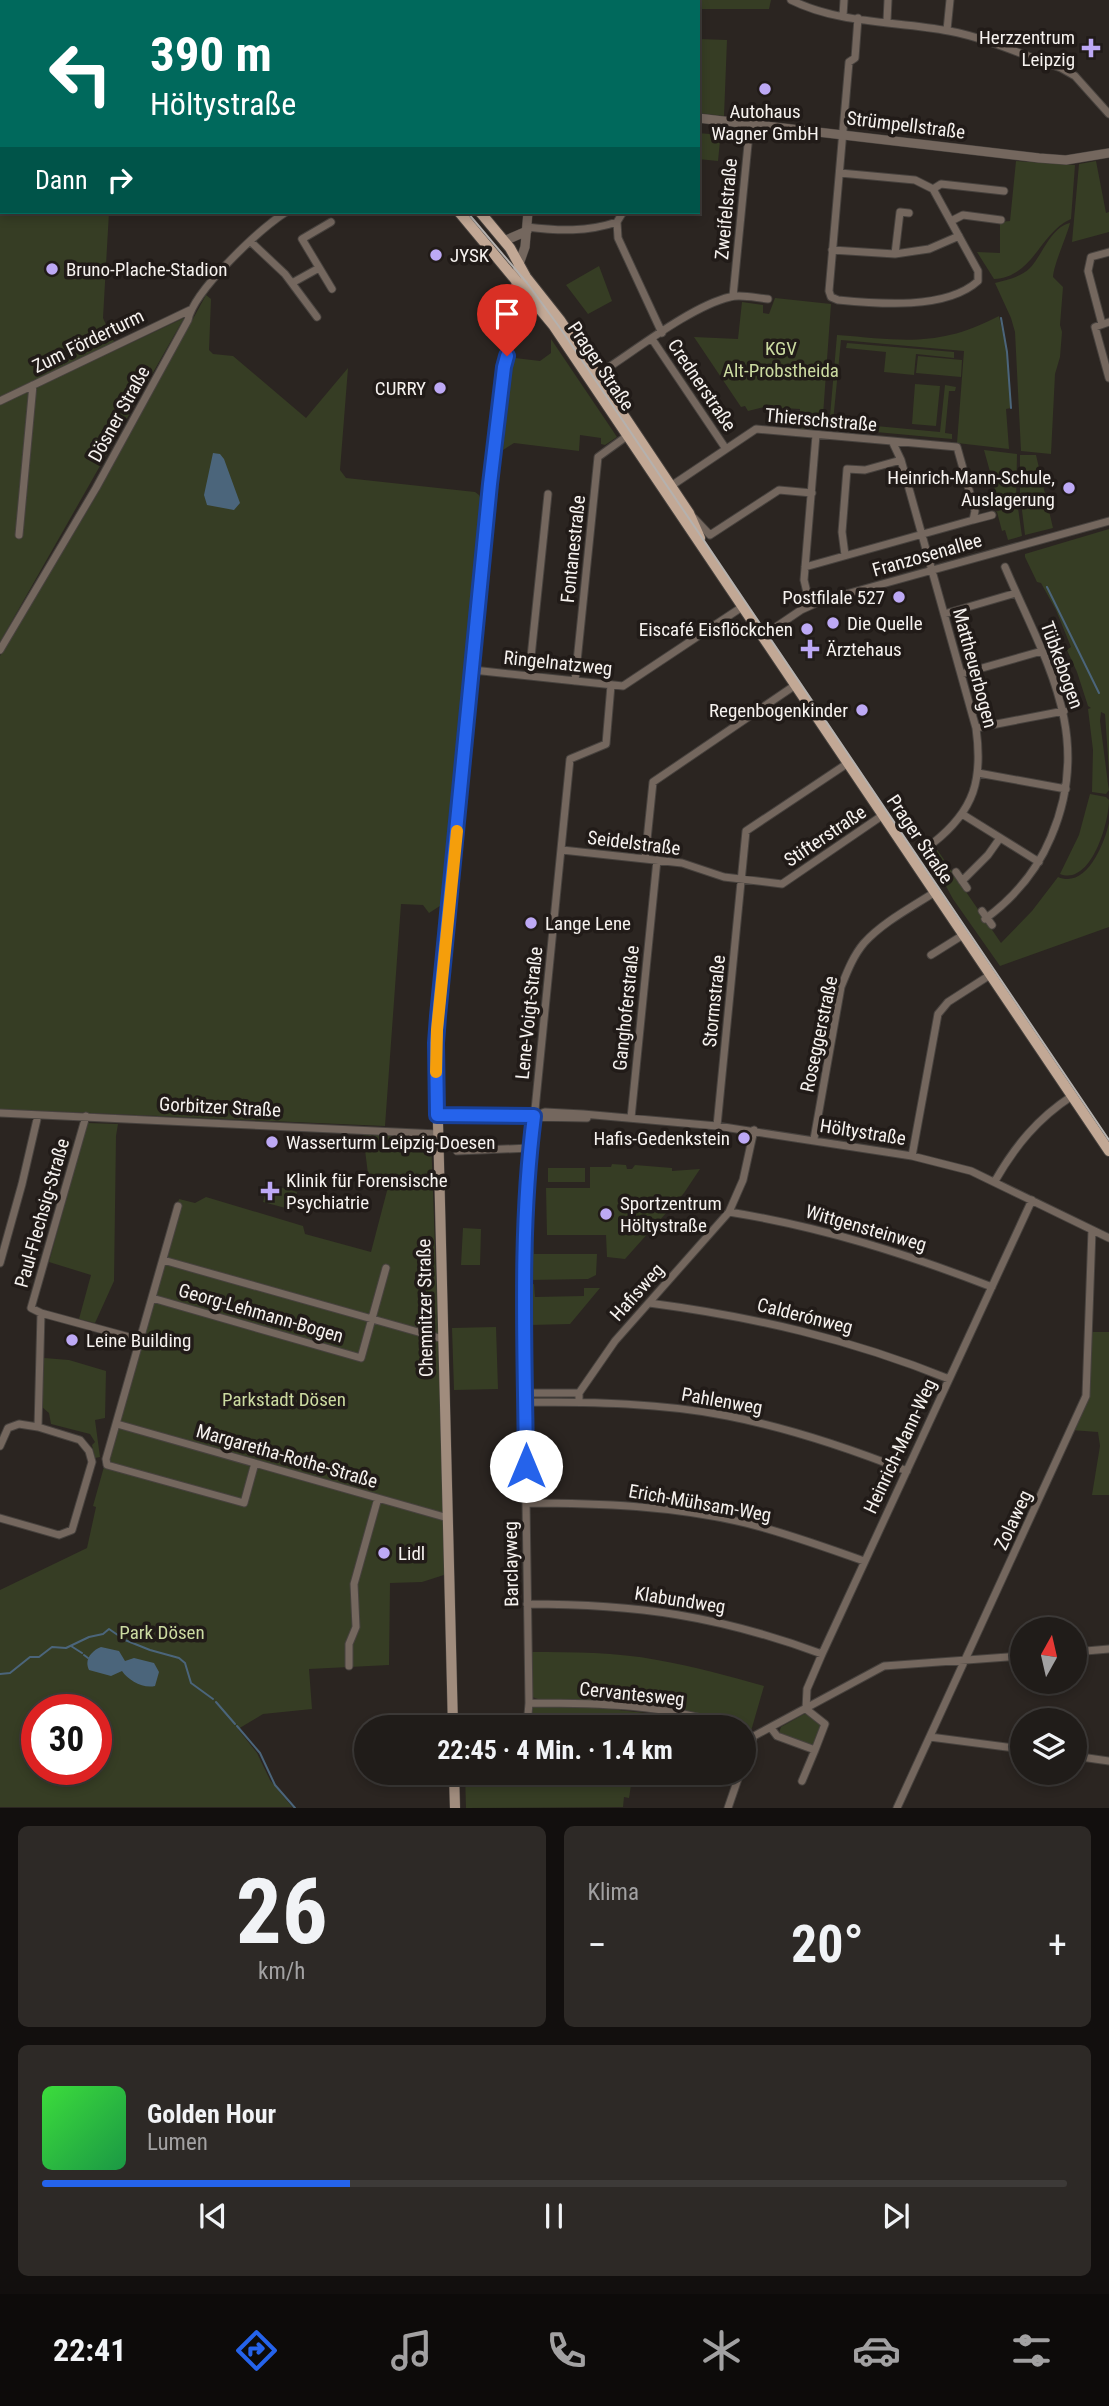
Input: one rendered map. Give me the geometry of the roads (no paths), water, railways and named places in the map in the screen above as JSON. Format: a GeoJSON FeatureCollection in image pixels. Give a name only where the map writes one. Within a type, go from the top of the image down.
{"type":"FeatureCollection","features":[{"type":"Feature","properties":{"kind":"main road","name":"Prager Straße"},"geometry":{"type":"LineString","coordinates":[[461,214],[538,305],[1109,1151]]}},
{"type":"Feature","properties":{"kind":"main road","name":"Prager Straße"},"geometry":{"type":"LineString","coordinates":[[483,214],[505,240],[526,277],[560,320],[689,513],[703,547]]}},
{"type":"Feature","properties":{"kind":"main road","name":"Chemnitzer Straße"},"geometry":{"type":"LineString","coordinates":[[453,1715],[437,1030],[490,484],[519,264]]}},
{"type":"Feature","properties":{"kind":"main road"},"geometry":{"type":"LineString","coordinates":[[512,313],[526,306],[538,305]]}},
{"type":"Feature","properties":{"kind":"main road"},"geometry":{"type":"LineString","coordinates":[[454,1785],[455,1808]]}},
{"type":"Feature","properties":{"kind":"street"},"geometry":{"type":"LineString","coordinates":[[791,0],[818,12],[969,35],[1069,71],[1109,114]]}},
{"type":"Feature","properties":{"kind":"street"},"geometry":{"type":"LineString","coordinates":[[843,16],[844,0]]}},
{"type":"Feature","properties":{"kind":"street"},"geometry":{"type":"LineString","coordinates":[[887,21],[888,0]]}},
{"type":"Feature","properties":{"kind":"street"},"geometry":{"type":"LineString","coordinates":[[947,30],[950,0]]}},
{"type":"Feature","properties":{"kind":"street"},"geometry":{"type":"LineString","coordinates":[[840,173],[915,180],[933,189],[978,271],[978,281],[953,294],[906,304],[885,305],[831,297],[829,291],[832,250],[849,62],[855,58],[858,18]]}},
{"type":"Feature","properties":{"kind":"street","name":"Strümpellstraße"},"geometry":{"type":"LineString","coordinates":[[700,118],[1049,159],[1077,159],[1109,153]]}},
{"type":"Feature","properties":{"kind":"street","name":"Zweifelstraße"},"geometry":{"type":"LineString","coordinates":[[733,296],[750,124]]}},
{"type":"Feature","properties":{"kind":"street"},"geometry":{"type":"LineString","coordinates":[[933,189],[940,184],[1004,191]]}},
{"type":"Feature","properties":{"kind":"street"},"geometry":{"type":"LineString","coordinates":[[895,254],[900,212],[909,213]]}},
{"type":"Feature","properties":{"kind":"street","name":"Dösner Straße"},"geometry":{"type":"LineString","coordinates":[[0,650],[96,488],[188,320],[190,310],[206,287],[262,229],[283,214]]}},
{"type":"Feature","properties":{"kind":"street"},"geometry":{"type":"LineString","coordinates":[[519,264],[528,214]]}},
{"type":"Feature","properties":{"kind":"street"},"geometry":{"type":"LineString","coordinates":[[505,240],[527,229],[594,229],[617,222],[622,214]]}},
{"type":"Feature","properties":{"kind":"street"},"geometry":{"type":"LineString","coordinates":[[951,222],[963,215],[1001,219]]}},
{"type":"Feature","properties":{"kind":"street"},"geometry":{"type":"LineString","coordinates":[[331,222],[302,239],[332,289]]}},
{"type":"Feature","properties":{"kind":"street","name":"Crednerstraße"},"geometry":{"type":"LineString","coordinates":[[617,222],[622,249],[662,333]]}},
{"type":"Feature","properties":{"kind":"street"},"geometry":{"type":"LineString","coordinates":[[832,250],[895,254],[929,249],[958,236]]}},
{"type":"Feature","properties":{"kind":"street"},"geometry":{"type":"LineString","coordinates":[[251,242],[292,283],[317,317]]}},
{"type":"Feature","properties":{"kind":"street"},"geometry":{"type":"LineString","coordinates":[[1109,252],[1091,257],[1088,271],[1105,323],[1095,327],[1109,378]]}},
{"type":"Feature","properties":{"kind":"street"},"geometry":{"type":"LineString","coordinates":[[292,283],[319,268]]}},
{"type":"Feature","properties":{"kind":"street"},"geometry":{"type":"LineString","coordinates":[[597,375],[706,306],[733,296],[768,299]]}},
{"type":"Feature","properties":{"kind":"street","name":"Zum Förderturm"},"geometry":{"type":"LineString","coordinates":[[0,401],[190,310]]}},
{"type":"Feature","properties":{"kind":"street","name":"Crednerstraße"},"geometry":{"type":"LineString","coordinates":[[652,339],[726,449]]}},
{"type":"Feature","properties":{"kind":"street"},"geometry":{"type":"LineString","coordinates":[[19,535],[33,385]]}},
{"type":"Feature","properties":{"kind":"street","name":"Thierschstraße"},"geometry":{"type":"LineString","coordinates":[[671,486],[756,429],[892,441],[901,460],[932,570]]}},
{"type":"Feature","properties":{"kind":"street"},"geometry":{"type":"LineString","coordinates":[[810,605],[805,587],[805,567],[816,435]]}},
{"type":"Feature","properties":{"kind":"street","name":"Fontanestraße"},"geometry":{"type":"LineString","coordinates":[[575,681],[598,457],[627,436]]}},
{"type":"Feature","properties":{"kind":"street"},"geometry":{"type":"LineString","coordinates":[[892,441],[957,447],[975,511],[973,520]]}},
{"type":"Feature","properties":{"kind":"street"},"geometry":{"type":"LineString","coordinates":[[845,555],[842,532],[847,469],[865,470],[901,460]]}},
{"type":"Feature","properties":{"kind":"street"},"geometry":{"type":"LineString","coordinates":[[689,513],[710,535],[779,490],[811,493]]}},
{"type":"Feature","properties":{"kind":"street"},"geometry":{"type":"LineString","coordinates":[[529,676],[548,494]]}},
{"type":"Feature","properties":{"kind":"street"},"geometry":{"type":"LineString","coordinates":[[805,567],[992,515]]}},
{"type":"Feature","properties":{"kind":"street","name":"Franzosenallee"},"geometry":{"type":"LineString","coordinates":[[761,637],[810,605],[1109,521]]}},
{"type":"Feature","properties":{"kind":"street","name":"Tübkebogen"},"geometry":{"type":"LineString","coordinates":[[992,925],[984,916],[1024,885],[1039,862],[1057,823],[1066,789],[1069,745],[1064,711],[1042,651],[1005,567]]}},
{"type":"Feature","properties":{"kind":"street","name":"Mattheuerbogen"},"geometry":{"type":"LineString","coordinates":[[932,570],[976,728],[980,754],[974,793],[962,814],[933,843]]}},
{"type":"Feature","properties":{"kind":"street"},"geometry":{"type":"LineString","coordinates":[[944,614],[1016,593]]}},
{"type":"Feature","properties":{"kind":"street","name":"Ringelnatzweg"},"geometry":{"type":"LineString","coordinates":[[473,670],[623,686],[742,607]]}},
{"type":"Feature","properties":{"kind":"street"},"geometry":{"type":"LineString","coordinates":[[961,674],[1042,651]]}},
{"type":"Feature","properties":{"kind":"street","name":"Lene-Voigt-Straße"},"geometry":{"type":"LineString","coordinates":[[534,1116],[570,759],[606,744],[611,685]]}},
{"type":"Feature","properties":{"kind":"street"},"geometry":{"type":"LineString","coordinates":[[645,859],[653,782],[794,686]]}},
{"type":"Feature","properties":{"kind":"street"},"geometry":{"type":"LineString","coordinates":[[976,728],[1064,711]]}},
{"type":"Feature","properties":{"kind":"street","name":"Stormstraße"},"geometry":{"type":"LineString","coordinates":[[717,1126],[746,831],[848,763]]}},
{"type":"Feature","properties":{"kind":"street"},"geometry":{"type":"LineString","coordinates":[[978,773],[1066,789]]}},
{"type":"Feature","properties":{"kind":"street"},"geometry":{"type":"LineString","coordinates":[[962,814],[1039,862]]}},
{"type":"Feature","properties":{"kind":"street","name":"Stifterstraße"},"geometry":{"type":"LineString","coordinates":[[742,879],[782,884],[883,815]]}},
{"type":"Feature","properties":{"kind":"street"},"geometry":{"type":"LineString","coordinates":[[962,881],[988,855],[1000,838]]}},
{"type":"Feature","properties":{"kind":"street","name":"Seidelstraße"},"geometry":{"type":"LineString","coordinates":[[562,850],[681,863],[724,877],[742,879]]}},
{"type":"Feature","properties":{"kind":"street","name":"Ganghoferstraße"},"geometry":{"type":"LineString","coordinates":[[631,1118],[657,860]]}},
{"type":"Feature","properties":{"kind":"street"},"geometry":{"type":"LineString","coordinates":[[956,872],[967,888]]}},
{"type":"Feature","properties":{"kind":"street","name":"Roseggerstraße"},"geometry":{"type":"LineString","coordinates":[[814,1139],[841,987],[850,964],[864,943],[878,931],[935,892]]}},
{"type":"Feature","properties":{"kind":"street"},"geometry":{"type":"LineString","coordinates":[[931,955],[963,935]]}},
{"type":"Feature","properties":{"kind":"street"},"geometry":{"type":"LineString","coordinates":[[912,1156],[938,1014],[948,1002],[990,975]]}},
{"type":"Feature","properties":{"kind":"street"},"geometry":{"type":"LineString","coordinates":[[995,1181],[1026,1134],[1072,1096]]}},
{"type":"Feature","properties":{"kind":"street","name":"Gorbitzer Straße"},"geometry":{"type":"LineString","coordinates":[[0,1112],[438,1134]]}},
{"type":"Feature","properties":{"kind":"street"},"geometry":{"type":"LineString","coordinates":[[0,1263],[38,1115]]}},
{"type":"Feature","properties":{"kind":"street","name":"Höltystraße"},"geometry":{"type":"LineString","coordinates":[[437,1115],[631,1118],[754,1130],[912,1156],[947,1164],[995,1181],[1109,1238]]}},
{"type":"Feature","properties":{"kind":"street","name":"Paul-Flechsig-Straße"},"geometry":{"type":"LineString","coordinates":[[86,1116],[31,1308],[141,1340]]}},
{"type":"Feature","properties":{"kind":"street","name":"Barclayweg"},"geometry":{"type":"LineString","coordinates":[[528,1715],[523,1280],[525,1210],[534,1116]]}},
{"type":"Feature","properties":{"kind":"street","name":"Hafisweg"},"geometry":{"type":"LineString","coordinates":[[579,1393],[615,1341],[729,1212],[743,1180],[754,1130]]}},
{"type":"Feature","properties":{"kind":"street"},"geometry":{"type":"LineString","coordinates":[[457,1151],[530,1148]]}},
{"type":"Feature","properties":{"kind":"street","name":"Heinrich-Mann-Weg"},"geometry":{"type":"LineString","coordinates":[[806,1709],[807,1689],[822,1654],[1032,1200]]}},
{"type":"Feature","properties":{"kind":"street"},"geometry":{"type":"LineString","coordinates":[[178,1206],[106,1459],[107,1465],[244,1503],[256,1464]]}},
{"type":"Feature","properties":{"kind":"street","name":"Wittgensteinweg"},"geometry":{"type":"LineString","coordinates":[[729,1212],[819,1229],[872,1243],[992,1287]]}},
{"type":"Feature","properties":{"kind":"street","name":"Zolaweg"},"geometry":{"type":"LineString","coordinates":[[897,1808],[1086,1396],[1092,1230]]}},
{"type":"Feature","properties":{"kind":"street"},"geometry":{"type":"LineString","coordinates":[[163,1260],[443,1339]]}},
{"type":"Feature","properties":{"kind":"street"},"geometry":{"type":"LineString","coordinates":[[373,1318],[386,1268]]}},
{"type":"Feature","properties":{"kind":"street","name":"Georg-Lehmann-Bogen"},"geometry":{"type":"LineString","coordinates":[[152,1298],[361,1358],[373,1318]]}},
{"type":"Feature","properties":{"kind":"street","name":"Calderónweg"},"geometry":{"type":"LineString","coordinates":[[649,1303],[749,1318],[804,1330],[856,1345],[949,1379]]}},
{"type":"Feature","properties":{"kind":"street","name":"Paul-Flechsig-Straße"},"geometry":{"type":"LineString","coordinates":[[38,1427],[41,1313]]}},
{"type":"Feature","properties":{"kind":"street"},"geometry":{"type":"LineString","coordinates":[[525,1393],[579,1393],[579,1402]]}},
{"type":"Feature","properties":{"kind":"street","name":"Pahlenweg"},"geometry":{"type":"LineString","coordinates":[[525,1402],[658,1406],[728,1416],[814,1437],[907,1471]]}},
{"type":"Feature","properties":{"kind":"street"},"geometry":{"type":"LineString","coordinates":[[0,1446],[8,1428],[19,1424],[38,1427],[80,1440],[89,1451],[92,1462],[72,1530],[59,1535],[0,1518]]}},
{"type":"Feature","properties":{"kind":"street","name":"Margaretha-Rothe-Straße"},"geometry":{"type":"LineString","coordinates":[[117,1424],[448,1518]]}},
{"type":"Feature","properties":{"kind":"street"},"geometry":{"type":"LineString","coordinates":[[349,1666],[349,1644],[356,1627],[354,1584],[378,1498]]}},
{"type":"Feature","properties":{"kind":"street","name":"Erich-Mühsam-Weg"},"geometry":{"type":"LineString","coordinates":[[526,1503],[622,1504],[713,1517],[776,1532],[864,1561]]}},
{"type":"Feature","properties":{"kind":"street","name":"Klabundweg"},"geometry":{"type":"LineString","coordinates":[[527,1604],[636,1607],[691,1615],[742,1626],[822,1654]]}},
{"type":"Feature","properties":{"kind":"street"},"geometry":{"type":"LineString","coordinates":[[1087,1651],[1109,1649]]}},
{"type":"Feature","properties":{"kind":"street"},"geometry":{"type":"LineString","coordinates":[[756,1735],[884,1666],[1010,1657]]}},
{"type":"Feature","properties":{"kind":"street","name":"Cervantesweg"},"geometry":{"type":"LineString","coordinates":[[529,1703],[618,1705],[681,1715]]}},
{"type":"Feature","properties":{"kind":"street"},"geometry":{"type":"LineString","coordinates":[[802,1781],[825,1724],[806,1709]]}},
{"type":"Feature","properties":{"kind":"street"},"geometry":{"type":"LineString","coordinates":[[771,1728],[777,1736],[815,1750]]}},
{"type":"Feature","properties":{"kind":"street"},"geometry":{"type":"LineString","coordinates":[[930,1737],[1010,1747]]}},
{"type":"Feature","properties":{"kind":"street"},"geometry":{"type":"LineString","coordinates":[[1087,1758],[1109,1761]]}},
{"type":"Feature","properties":{"kind":"street"},"geometry":{"type":"LineString","coordinates":[[728,1808],[736,1785]]}},
{"type":"Feature","properties":{"kind":"water"},"geometry":{"type":"Polygon","coordinates":[[[213,453],[220,454],[224,459],[240,503],[234,510],[207,505],[204,495],[213,453]]]}},
{"type":"Feature","properties":{"kind":"water"},"geometry":{"type":"Polygon","coordinates":[[[101,1647],[119,1651],[125,1661],[134,1658],[154,1663],[159,1672],[155,1686],[136,1683],[122,1671],[111,1676],[89,1670],[89,1656],[101,1647]]]}},
{"type":"Feature","properties":{"kind":"waterway"},"geometry":{"type":"LineString","coordinates":[[1001,318],[1007,352],[1011,408]]}},
{"type":"Feature","properties":{"kind":"waterway"},"geometry":{"type":"LineString","coordinates":[[1047,587],[1099,693]]}},
{"type":"Feature","properties":{"kind":"waterway"},"geometry":{"type":"LineString","coordinates":[[0,1674],[10,1673],[30,1657],[39,1657],[52,1647],[66,1648],[89,1637],[103,1634],[109,1629],[125,1640],[179,1658],[185,1663],[191,1683],[213,1699]]}},
{"type":"Feature","properties":{"kind":"waterway"},"geometry":{"type":"LineString","coordinates":[[71,1646],[82,1653]]}},
{"type":"Feature","properties":{"kind":"waterway"},"geometry":{"type":"LineString","coordinates":[[84,1655],[88,1658]]}},
{"type":"Feature","properties":{"kind":"waterway"},"geometry":{"type":"LineString","coordinates":[[216,1702],[235,1724]]}},
{"type":"Feature","properties":{"kind":"waterway"},"geometry":{"type":"LineString","coordinates":[[237,1726],[260,1753],[275,1785],[295,1808]]}},
{"type":"Feature","properties":{"kind":"tram line"},"geometry":{"type":"LineString","coordinates":[[469,214],[527,283],[563,332],[1109,1140]]}},
{"type":"Feature","properties":{"kind":"place","name":"Herzzentrum Leipzig"},"geometry":{"type":"Point","coordinates":[1091,48]}},
{"type":"Feature","properties":{"kind":"place","name":"Autohaus Wagner GmbH"},"geometry":{"type":"Point","coordinates":[765,89]}},
{"type":"Feature","properties":{"kind":"place","name":"JYSK"},"geometry":{"type":"Point","coordinates":[436,255]}},
{"type":"Feature","properties":{"kind":"place","name":"Bruno-Plache-Stadion"},"geometry":{"type":"Point","coordinates":[52,269]}},
{"type":"Feature","properties":{"kind":"place","name":"CURRY"},"geometry":{"type":"Point","coordinates":[440,388]}},
{"type":"Feature","properties":{"kind":"place","name":"Heinrich-Mann-Schule, Auslagerung"},"geometry":{"type":"Point","coordinates":[1069,488]}},
{"type":"Feature","properties":{"kind":"place","name":"Postfilale 527"},"geometry":{"type":"Point","coordinates":[899,597]}},
{"type":"Feature","properties":{"kind":"place","name":"Die Quelle"},"geometry":{"type":"Point","coordinates":[833,623]}},
{"type":"Feature","properties":{"kind":"place","name":"Eiscafé Eisflöckchen"},"geometry":{"type":"Point","coordinates":[807,629]}},
{"type":"Feature","properties":{"kind":"place","name":"Ärztehaus"},"geometry":{"type":"Point","coordinates":[810,649]}},
{"type":"Feature","properties":{"kind":"place","name":"Regenbogenkinder"},"geometry":{"type":"Point","coordinates":[862,710]}},
{"type":"Feature","properties":{"kind":"place","name":"Lange Lene"},"geometry":{"type":"Point","coordinates":[531,923]}},
{"type":"Feature","properties":{"kind":"place","name":"Hafis-Gedenkstein"},"geometry":{"type":"Point","coordinates":[744,1138]}},
{"type":"Feature","properties":{"kind":"place","name":"Wasserturm Leipzig-Doesen"},"geometry":{"type":"Point","coordinates":[272,1142]}},
{"type":"Feature","properties":{"kind":"place","name":"Klinik für Forensische Psychiatrie"},"geometry":{"type":"Point","coordinates":[270,1191]}},
{"type":"Feature","properties":{"kind":"place","name":"Sportzentrum Höltystraße"},"geometry":{"type":"Point","coordinates":[606,1214]}},
{"type":"Feature","properties":{"kind":"place","name":"Leine Building"},"geometry":{"type":"Point","coordinates":[72,1340]}},
{"type":"Feature","properties":{"kind":"place","name":"Lidl"},"geometry":{"type":"Point","coordinates":[384,1553]}},
{"type":"Feature","properties":{"kind":"park label","name":"KGV Alt-Probstheida"},"geometry":{"type":"Point","coordinates":[781,359]}},
{"type":"Feature","properties":{"kind":"park label","name":"Parkstadt Dösen"},"geometry":{"type":"Point","coordinates":[284,1399]}},
{"type":"Feature","properties":{"kind":"park label","name":"Park Dösen"},"geometry":{"type":"Point","coordinates":[162,1632]}}]}
